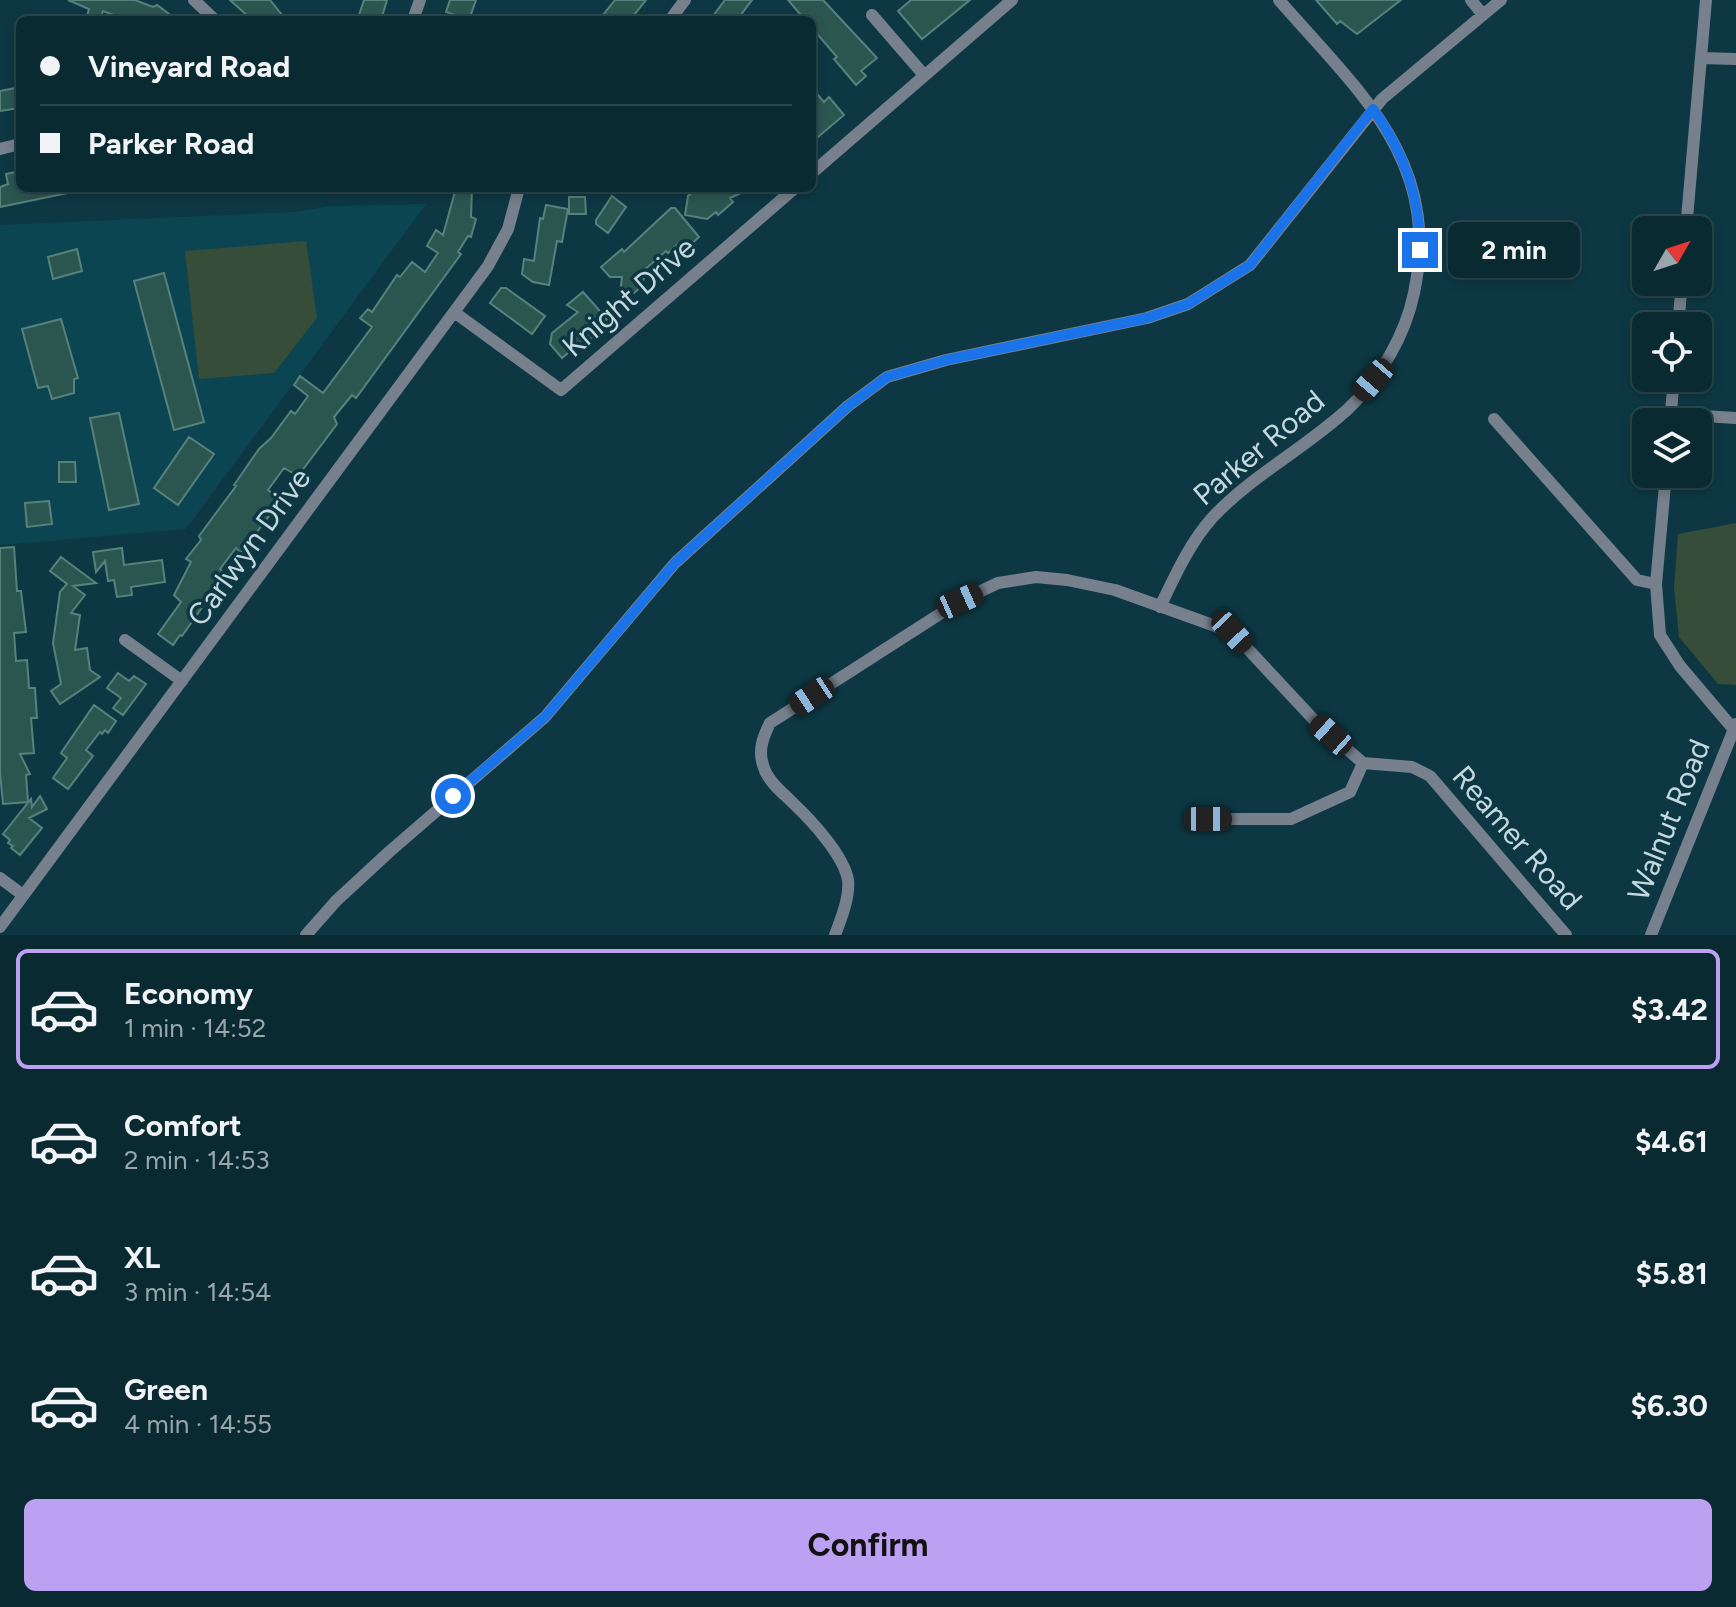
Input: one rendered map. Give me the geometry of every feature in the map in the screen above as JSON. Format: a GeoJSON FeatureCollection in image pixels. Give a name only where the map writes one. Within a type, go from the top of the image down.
{"type":"FeatureCollection","features":[{"type":"Feature","properties":{"kind":"street"},"geometry":{"type":"LineString","coordinates":[[816,168],[1012,0]]}},
{"type":"Feature","properties":{"kind":"street","name":"Parker Road"},"geometry":{"type":"LineString","coordinates":[[1160,607],[1186,554],[1213,517],[1351,406],[1373,380],[1403,328],[1418,275],[1420,226],[1407,167],[1373,109],[1279,0]]}},
{"type":"Feature","properties":{"kind":"street"},"geometry":{"type":"LineString","coordinates":[[1471,0],[1483,15]]}},
{"type":"Feature","properties":{"kind":"street"},"geometry":{"type":"LineString","coordinates":[[306,935],[336,901],[389,852],[545,717],[675,563],[848,406],[887,377],[946,360],[1147,318],[1188,304],[1250,265],[1373,109],[1392,89],[1501,0]]}},
{"type":"Feature","properties":{"kind":"street"},"geometry":{"type":"LineString","coordinates":[[1687,216],[1706,0]]}},
{"type":"Feature","properties":{"kind":"street"},"geometry":{"type":"LineString","coordinates":[[196,1],[211,16]]}},
{"type":"Feature","properties":{"kind":"street"},"geometry":{"type":"LineString","coordinates":[[872,15],[924,75]]}},
{"type":"Feature","properties":{"kind":"street"},"geometry":{"type":"LineString","coordinates":[[1701,58],[1736,59]]}},
{"type":"Feature","properties":{"kind":"street","name":"Carlwyn Drive"},"geometry":{"type":"LineString","coordinates":[[0,927],[454,312],[499,247],[508,229],[518,192]]}},
{"type":"Feature","properties":{"kind":"street","name":"Knight Drive"},"geometry":{"type":"LineString","coordinates":[[454,312],[561,390],[790,192]]}},
{"type":"Feature","properties":{"kind":"street"},"geometry":{"type":"LineString","coordinates":[[1712,418],[1736,418]]}},
{"type":"Feature","properties":{"kind":"street"},"geometry":{"type":"LineString","coordinates":[[1494,419],[1637,580],[1656,584]]}},
{"type":"Feature","properties":{"kind":"street"},"geometry":{"type":"LineString","coordinates":[[1665,488],[1656,584],[1660,635],[1680,666],[1735,728]]}},
{"type":"Feature","properties":{"kind":"street"},"geometry":{"type":"LineString","coordinates":[[835,935],[844,909],[848,880],[837,855],[808,816],[771,781],[763,766],[763,736],[770,723],[960,601],[998,583],[1036,577],[1115,590],[1232,632],[1315,721],[1363,763],[1350,792],[1291,819],[1208,819]]}},
{"type":"Feature","properties":{"kind":"street"},"geometry":{"type":"LineString","coordinates":[[125,640],[182,681]]}},
{"type":"Feature","properties":{"kind":"street","name":"Walnut Road"},"geometry":{"type":"LineString","coordinates":[[1651,935],[1735,728]]}},
{"type":"Feature","properties":{"kind":"street","name":"Reamer Road"},"geometry":{"type":"LineString","coordinates":[[1363,763],[1412,767],[1430,776],[1566,935]]}},
{"type":"Feature","properties":{"kind":"street"},"geometry":{"type":"LineString","coordinates":[[0,878],[23,895]]}},
{"type":"Feature","properties":{"kind":"shaded area"},"geometry":{"type":"Polygon","coordinates":[[[426,204],[186,529],[0,545],[0,225],[295,212],[330,206],[426,204]]]}},
{"type":"Feature","properties":{"kind":"green space"},"geometry":{"type":"Polygon","coordinates":[[[306,241],[317,318],[274,373],[199,379],[185,251],[306,241]]]}},
{"type":"Feature","properties":{"kind":"green space"},"geometry":{"type":"Polygon","coordinates":[[[1736,523],[1736,685],[1718,684],[1679,637],[1674,588],[1678,534],[1736,523]]]}},
{"type":"Feature","properties":{"kind":"building"},"geometry":{"type":"Polygon","coordinates":[[[68,0],[135,0],[153,7],[157,5],[169,14],[116,16],[103,11],[101,16],[87,16],[89,9],[68,0]]]}},
{"type":"Feature","properties":{"kind":"building"},"geometry":{"type":"Polygon","coordinates":[[[230,0],[270,0],[283,16],[248,16],[230,0]]]}},
{"type":"Feature","properties":{"kind":"building"},"geometry":{"type":"Polygon","coordinates":[[[364,0],[387,0],[382,16],[359,15],[364,0]]]}},
{"type":"Feature","properties":{"kind":"building"},"geometry":{"type":"Polygon","coordinates":[[[450,0],[476,0],[470,16],[446,12],[450,0]]]}},
{"type":"Feature","properties":{"kind":"building"},"geometry":{"type":"Polygon","coordinates":[[[615,0],[646,0],[633,16],[602,16],[615,0]]]}},
{"type":"Feature","properties":{"kind":"building"},"geometry":{"type":"Polygon","coordinates":[[[725,0],[752,0],[740,16],[713,16],[725,0]]]}},
{"type":"Feature","properties":{"kind":"building"},"geometry":{"type":"Polygon","coordinates":[[[788,0],[823,0],[877,58],[861,71],[866,76],[856,85],[816,33],[816,16],[802,16],[788,0]]]}},
{"type":"Feature","properties":{"kind":"building"},"geometry":{"type":"Polygon","coordinates":[[[911,0],[970,0],[922,39],[898,11],[911,0]]]}},
{"type":"Feature","properties":{"kind":"building"},"geometry":{"type":"Polygon","coordinates":[[[1316,0],[1401,0],[1357,34],[1340,21],[1337,24],[1316,0]]]}},
{"type":"Feature","properties":{"kind":"building"},"geometry":{"type":"Polygon","coordinates":[[[16,88],[16,109],[0,111],[0,91],[16,88]]]}},
{"type":"Feature","properties":{"kind":"building"},"geometry":{"type":"Polygon","coordinates":[[[816,93],[824,102],[829,97],[844,115],[816,139],[816,93]]]}},
{"type":"Feature","properties":{"kind":"building"},"geometry":{"type":"Polygon","coordinates":[[[16,172],[16,192],[68,193],[0,207],[0,187],[8,184],[6,174],[16,172]]]}},
{"type":"Feature","properties":{"kind":"building"},"geometry":{"type":"Polygon","coordinates":[[[455,192],[472,192],[471,217],[476,219],[471,237],[468,236],[458,252],[461,254],[356,398],[352,395],[334,417],[337,424],[298,476],[284,468],[268,490],[281,500],[241,553],[236,548],[220,569],[222,571],[218,577],[222,579],[173,645],[158,634],[181,602],[174,595],[191,562],[186,559],[259,449],[291,411],[295,414],[308,396],[294,385],[300,376],[323,393],[372,327],[360,318],[368,309],[372,312],[397,275],[400,277],[412,262],[425,272],[438,253],[427,246],[436,230],[443,235],[455,192]]]}},
{"type":"Feature","properties":{"kind":"building"},"geometry":{"type":"Polygon","coordinates":[[[692,192],[743,192],[730,198],[733,202],[718,215],[716,212],[707,219],[685,215],[688,196],[692,192]]]}},
{"type":"Feature","properties":{"kind":"building"},"geometry":{"type":"Polygon","coordinates":[[[612,196],[626,207],[608,233],[596,224],[596,220],[612,196]]]}},
{"type":"Feature","properties":{"kind":"building"},"geometry":{"type":"Polygon","coordinates":[[[569,197],[585,197],[586,214],[569,214],[569,197]]]}},
{"type":"Feature","properties":{"kind":"building"},"geometry":{"type":"Polygon","coordinates":[[[546,205],[568,209],[562,242],[557,241],[549,285],[533,282],[522,274],[524,259],[534,261],[540,218],[543,219],[546,205]]]}},
{"type":"Feature","properties":{"kind":"building"},"geometry":{"type":"Polygon","coordinates":[[[671,208],[675,208],[699,237],[684,251],[678,244],[668,253],[666,251],[642,272],[645,275],[641,287],[634,293],[628,293],[621,286],[622,277],[610,277],[601,267],[622,249],[624,252],[671,208]]]}},
{"type":"Feature","properties":{"kind":"building"},"geometry":{"type":"Polygon","coordinates":[[[77,249],[82,271],[53,279],[48,257],[77,249]]]}},
{"type":"Feature","properties":{"kind":"building"},"geometry":{"type":"Polygon","coordinates":[[[164,273],[204,422],[174,430],[134,281],[164,273]]]}},
{"type":"Feature","properties":{"kind":"building"},"geometry":{"type":"Polygon","coordinates":[[[501,288],[506,288],[545,316],[532,334],[490,303],[501,288]]]}},
{"type":"Feature","properties":{"kind":"building"},"geometry":{"type":"Polygon","coordinates":[[[583,292],[607,319],[597,330],[599,332],[582,341],[562,358],[550,344],[552,333],[578,312],[567,305],[583,292]]]}},
{"type":"Feature","properties":{"kind":"building"},"geometry":{"type":"Polygon","coordinates":[[[61,319],[78,378],[74,379],[74,393],[52,399],[48,386],[38,388],[22,329],[61,319]]]}},
{"type":"Feature","properties":{"kind":"building"},"geometry":{"type":"Polygon","coordinates":[[[119,413],[139,504],[109,510],[90,418],[119,413]]]}},
{"type":"Feature","properties":{"kind":"building"},"geometry":{"type":"Polygon","coordinates":[[[189,437],[214,454],[178,505],[154,488],[189,437]]]}},
{"type":"Feature","properties":{"kind":"building"},"geometry":{"type":"Polygon","coordinates":[[[59,462],[75,462],[76,482],[59,482],[59,462]]]}},
{"type":"Feature","properties":{"kind":"building"},"geometry":{"type":"Polygon","coordinates":[[[49,501],[52,524],[27,527],[25,503],[49,501]]]}},
{"type":"Feature","properties":{"kind":"building"},"geometry":{"type":"Polygon","coordinates":[[[14,547],[17,591],[21,591],[26,632],[14,633],[16,661],[27,660],[29,688],[35,688],[37,718],[31,718],[34,753],[20,754],[30,774],[26,775],[28,802],[3,804],[0,773],[0,548],[14,547]]]}},
{"type":"Feature","properties":{"kind":"building"},"geometry":{"type":"Polygon","coordinates":[[[122,548],[124,565],[162,560],[165,582],[131,587],[132,595],[117,597],[114,580],[108,581],[105,561],[96,572],[93,552],[122,548]]]}},
{"type":"Feature","properties":{"kind":"building"},"geometry":{"type":"Polygon","coordinates":[[[61,557],[96,583],[73,586],[85,595],[71,613],[80,615],[75,650],[87,648],[90,670],[100,677],[60,704],[51,691],[61,684],[53,643],[60,592],[67,584],[50,571],[61,557]]]}},
{"type":"Feature","properties":{"kind":"building"},"geometry":{"type":"Polygon","coordinates":[[[118,673],[129,681],[134,676],[146,684],[123,715],[113,708],[121,698],[107,688],[118,673]]]}},
{"type":"Feature","properties":{"kind":"building"},"geometry":{"type":"Polygon","coordinates":[[[94,705],[116,721],[108,733],[105,730],[102,734],[100,732],[86,750],[93,756],[68,789],[53,778],[67,758],[61,753],[94,705]]]}},
{"type":"Feature","properties":{"kind":"building"},"geometry":{"type":"Polygon","coordinates":[[[40,796],[47,809],[29,818],[42,828],[20,855],[11,848],[10,840],[3,834],[31,799],[32,807],[40,796]]]}},
{"type":"Feature","properties":{"kind":"route"},"geometry":{"type":"LineString","coordinates":[[453,796],[545,717],[675,563],[848,406],[887,377],[946,360],[1147,318],[1188,304],[1250,265],[1373,109],[1407,167],[1413,184],[1420,226],[1420,250]]}}]}
